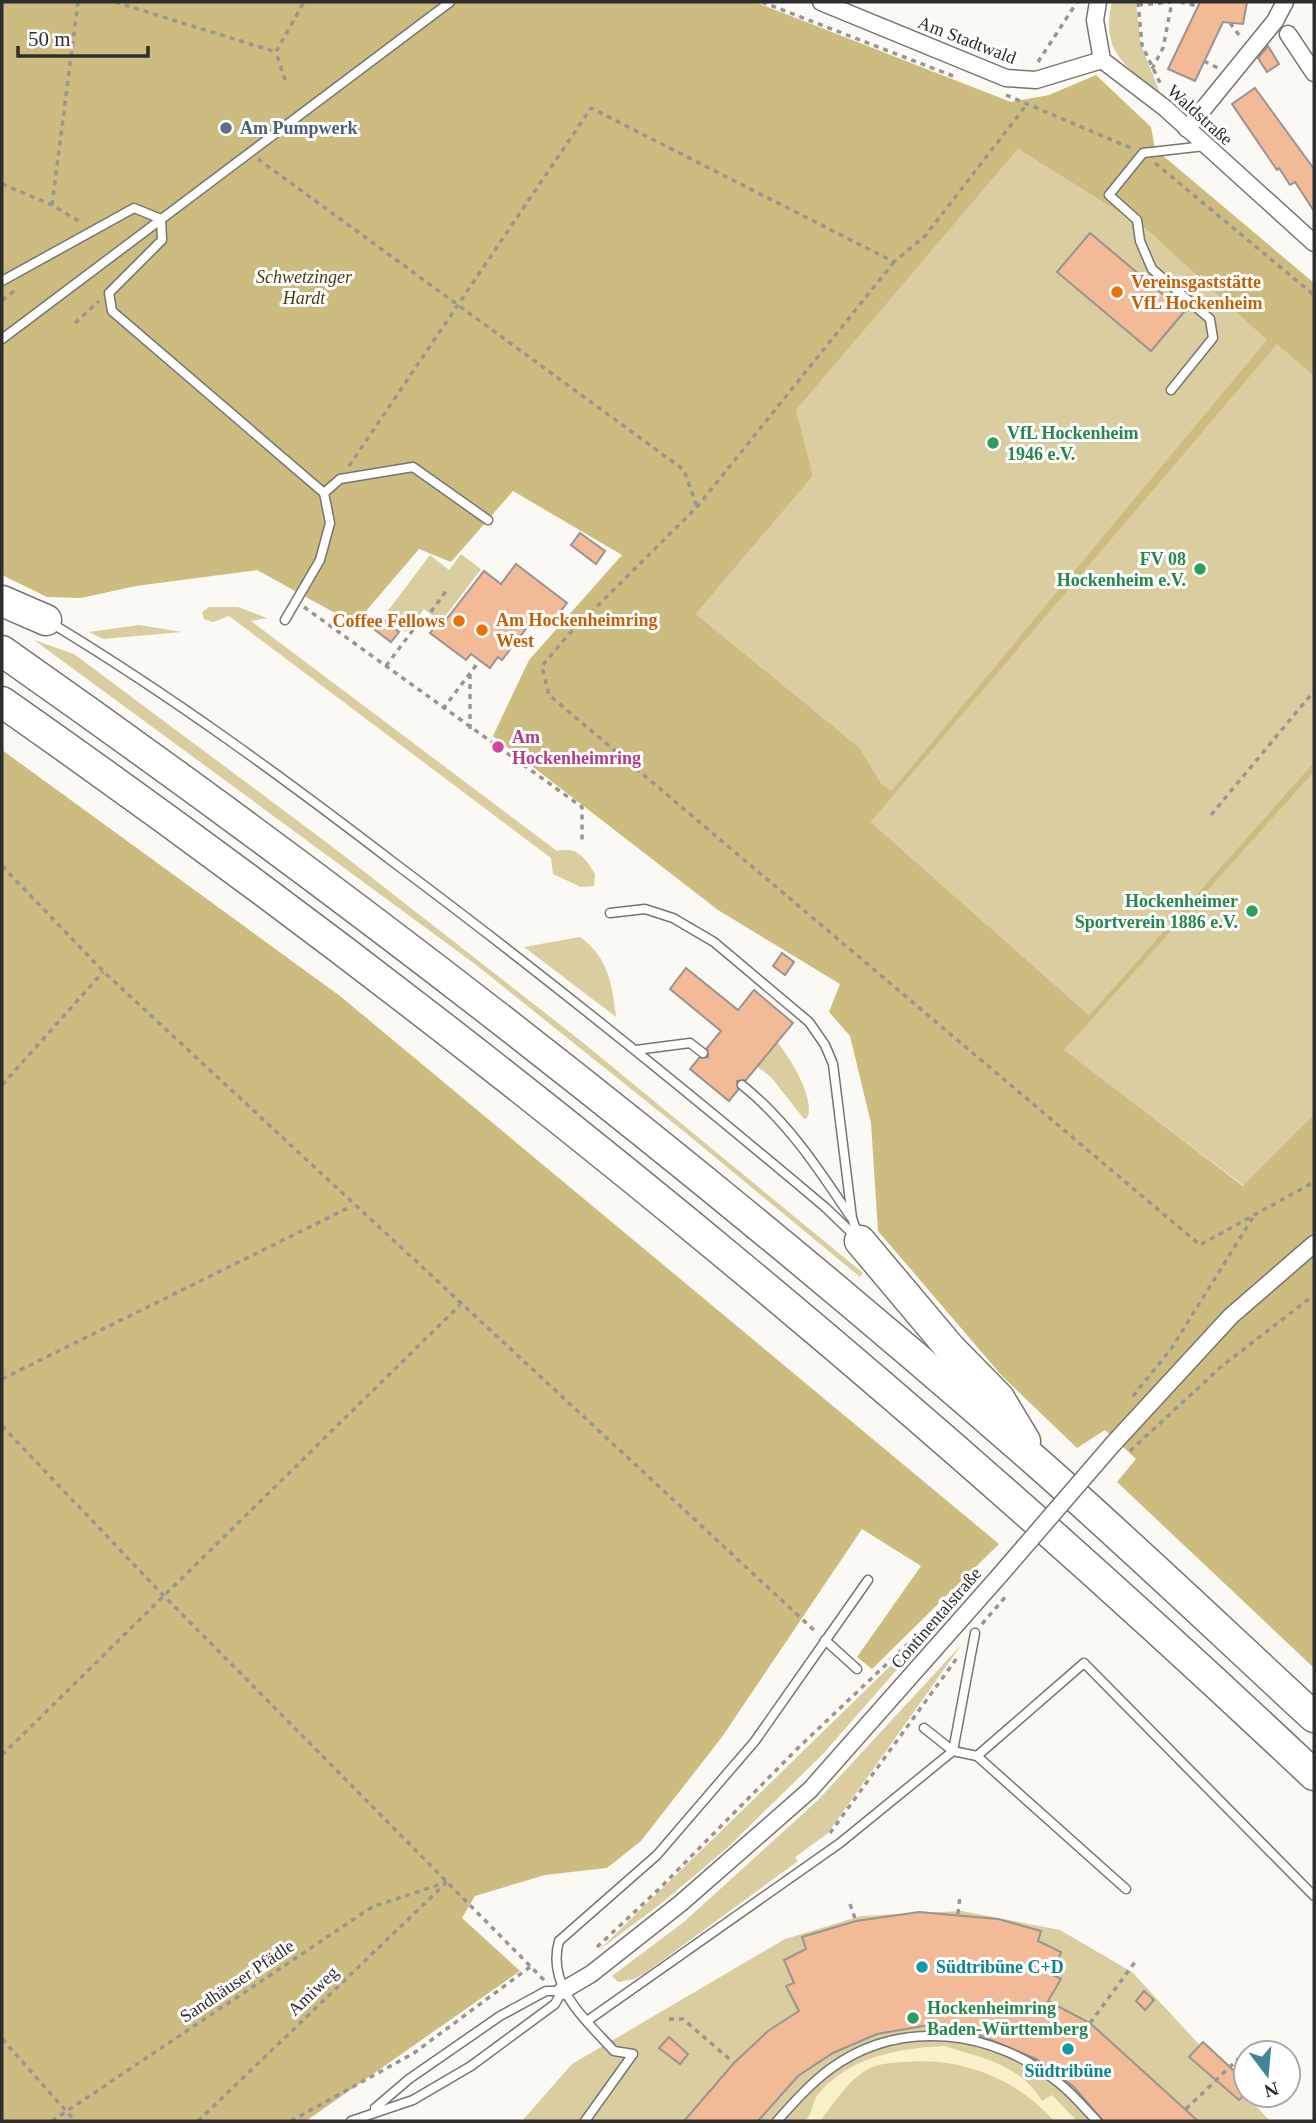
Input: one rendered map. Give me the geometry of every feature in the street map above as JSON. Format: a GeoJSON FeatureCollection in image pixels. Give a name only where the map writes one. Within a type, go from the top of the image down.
{"type":"FeatureCollection","features":[{"type":"Feature","properties":{"kind":"highway"},"geometry":{"type":"LineString","coordinates":[[2,601],[46,620]]}},
{"type":"Feature","properties":{"kind":"highway"},"geometry":{"type":"LineString","coordinates":[[2,651],[295,862],[548,1056],[786,1249],[1040,1465],[1314,1717]]}},
{"type":"Feature","properties":{"kind":"highway"},"geometry":{"type":"LineString","coordinates":[[2,702],[280,902],[590,1142],[765,1285],[1013,1497],[1314,1776]]}},
{"type":"Feature","properties":{"kind":"highway"},"geometry":{"type":"LineString","coordinates":[[856,1229],[950,1348],[999,1398],[1040,1465]]}},
{"type":"Feature","properties":{"kind":"street","name":"Am Stadtwald"},"geometry":{"type":"LineString","coordinates":[[821,2],[1006,78],[1025,81],[1102,60]]}},
{"type":"Feature","properties":{"kind":"street"},"geometry":{"type":"LineString","coordinates":[[1098,2],[1094,20],[1102,60]]}},
{"type":"Feature","properties":{"kind":"street"},"geometry":{"type":"LineString","coordinates":[[1187,129],[1267,32],[1285,2]]}},
{"type":"Feature","properties":{"kind":"street"},"geometry":{"type":"LineString","coordinates":[[1288,34],[1314,73]]}},
{"type":"Feature","properties":{"kind":"street","name":"Waldstraße"},"geometry":{"type":"LineString","coordinates":[[1102,60],[1165,107],[1314,243]]}},
{"type":"Feature","properties":{"kind":"street","name":"Continentalstraße"},"geometry":{"type":"LineString","coordinates":[[562,1991],[591,1974],[681,1903],[810,1790],[1000,1575],[1119,1449],[1231,1316],[1314,1244]]}},
{"type":"Feature","properties":{"kind":"lane"},"geometry":{"type":"LineString","coordinates":[[2,339],[450,2]]}},
{"type":"Feature","properties":{"kind":"lane"},"geometry":{"type":"LineString","coordinates":[[1171,390],[1213,338],[1210,320],[1152,269],[1140,241],[1137,220],[1110,195],[1143,153],[1205,146]]}},
{"type":"Feature","properties":{"kind":"lane"},"geometry":{"type":"LineString","coordinates":[[2,281],[134,208],[161,219]]}},
{"type":"Feature","properties":{"kind":"lane"},"geometry":{"type":"LineString","coordinates":[[161,219],[162,240],[109,293],[112,312],[324,493],[330,523],[320,560],[285,620]]}},
{"type":"Feature","properties":{"kind":"lane"},"geometry":{"type":"LineString","coordinates":[[324,493],[340,480],[413,467],[488,520]]}},
{"type":"Feature","properties":{"kind":"lane"},"geometry":{"type":"LineString","coordinates":[[46,620],[174,699],[464,915],[636,1050],[856,1229]]}},
{"type":"Feature","properties":{"kind":"lane"},"geometry":{"type":"LineString","coordinates":[[610,913],[645,909],[673,919],[714,942],[810,1022],[825,1045],[833,1065],[856,1229]]}},
{"type":"Feature","properties":{"kind":"lane"},"geometry":{"type":"LineString","coordinates":[[636,1050],[690,1043],[702,1053]]}},
{"type":"Feature","properties":{"kind":"lane"},"geometry":{"type":"LineString","coordinates":[[742,1085],[762,1101],[799,1142],[856,1229]]}},
{"type":"Feature","properties":{"kind":"lane"},"geometry":{"type":"LineString","coordinates":[[587,2121],[633,2054],[614,2051],[562,1991],[555,1956],[559,1941],[657,1855],[755,1741],[868,1580]]}},
{"type":"Feature","properties":{"kind":"lane"},"geometry":{"type":"LineString","coordinates":[[587,2021],[839,1843],[953,1751],[975,1633]]}},
{"type":"Feature","properties":{"kind":"lane"},"geometry":{"type":"LineString","coordinates":[[825,1640],[857,1669]]}},
{"type":"Feature","properties":{"kind":"lane"},"geometry":{"type":"LineString","coordinates":[[976,1756],[1084,1662],[1314,1896]]}},
{"type":"Feature","properties":{"kind":"lane"},"geometry":{"type":"LineString","coordinates":[[924,1728],[953,1751],[976,1756],[1126,1889]]}},
{"type":"Feature","properties":{"kind":"lane"},"geometry":{"type":"LineString","coordinates":[[371,2112],[409,2079],[500,2016],[546,1991],[562,1991]]}},
{"type":"Feature","properties":{"kind":"lane"},"geometry":{"type":"LineString","coordinates":[[351,2121],[371,2112],[413,2100],[471,2066],[555,2004],[562,1991]]}},
{"type":"Feature","properties":{"kind":"lane"},"geometry":{"type":"LineString","coordinates":[[777,2121],[804,2091],[832,2067],[863,2050],[926,2034],[959,2037],[998,2046],[1061,2084],[1097,2121]]}},
{"type":"Feature","properties":{"kind":"path"},"geometry":{"type":"LineString","coordinates":[[52,205],[78,2]]}},
{"type":"Feature","properties":{"kind":"path"},"geometry":{"type":"LineString","coordinates":[[115,2],[276,52]]}},
{"type":"Feature","properties":{"kind":"path"},"geometry":{"type":"LineString","coordinates":[[285,80],[276,52],[304,2]]}},
{"type":"Feature","properties":{"kind":"path"},"geometry":{"type":"LineString","coordinates":[[762,2],[965,80]]}},
{"type":"Feature","properties":{"kind":"path"},"geometry":{"type":"LineString","coordinates":[[1025,81],[1077,2]]}},
{"type":"Feature","properties":{"kind":"path"},"geometry":{"type":"LineString","coordinates":[[1147,76],[1166,94],[1152,69],[1142,45],[1138,3],[1172,2],[1163,48],[1152,69]]}},
{"type":"Feature","properties":{"kind":"path"},"geometry":{"type":"LineString","coordinates":[[1180,2],[1198,6]]}},
{"type":"Feature","properties":{"kind":"path"},"geometry":{"type":"LineString","coordinates":[[1003,94],[1143,153],[1314,295]]}},
{"type":"Feature","properties":{"kind":"path"},"geometry":{"type":"LineString","coordinates":[[1028,103],[925,236],[894,262],[696,507],[569,634],[541,666],[549,695],[1200,1245],[1314,1182]]}},
{"type":"Feature","properties":{"kind":"path"},"geometry":{"type":"LineString","coordinates":[[340,480],[591,107],[894,262]]}},
{"type":"Feature","properties":{"kind":"path"},"geometry":{"type":"LineString","coordinates":[[251,154],[684,470],[696,507]]}},
{"type":"Feature","properties":{"kind":"path"},"geometry":{"type":"LineString","coordinates":[[2,184],[52,205],[93,230]]}},
{"type":"Feature","properties":{"kind":"path"},"geometry":{"type":"LineString","coordinates":[[75,323],[109,293]]}},
{"type":"Feature","properties":{"kind":"path"},"geometry":{"type":"LineString","coordinates":[[425,620],[446,591]]}},
{"type":"Feature","properties":{"kind":"path"},"geometry":{"type":"LineString","coordinates":[[296,601],[582,807],[582,844]]}},
{"type":"Feature","properties":{"kind":"path"},"geometry":{"type":"LineString","coordinates":[[386,666],[422,618],[434,627]]}},
{"type":"Feature","properties":{"kind":"path"},"geometry":{"type":"LineString","coordinates":[[443,709],[480,660]]}},
{"type":"Feature","properties":{"kind":"path"},"geometry":{"type":"LineString","coordinates":[[470,672],[471,729]]}},
{"type":"Feature","properties":{"kind":"path"},"geometry":{"type":"LineString","coordinates":[[1211,816],[1314,691]]}},
{"type":"Feature","properties":{"kind":"path"},"geometry":{"type":"LineString","coordinates":[[2,866],[104,972],[352,1206],[825,1640]]}},
{"type":"Feature","properties":{"kind":"path"},"geometry":{"type":"LineString","coordinates":[[2,1085],[104,972]]}},
{"type":"Feature","properties":{"kind":"path"},"geometry":{"type":"LineString","coordinates":[[2,1379],[352,1206]]}},
{"type":"Feature","properties":{"kind":"path"},"geometry":{"type":"LineString","coordinates":[[1128,1401],[1171,1349],[1255,1213]]}},
{"type":"Feature","properties":{"kind":"path"},"geometry":{"type":"LineString","coordinates":[[1119,1449],[1138,1446],[1222,1366],[1314,1296]]}},
{"type":"Feature","properties":{"kind":"path"},"geometry":{"type":"LineString","coordinates":[[2,1755],[162,1594],[460,1305]]}},
{"type":"Feature","properties":{"kind":"path"},"geometry":{"type":"LineString","coordinates":[[2,1426],[162,1594],[531,1967],[545,1981],[562,1991]]}},
{"type":"Feature","properties":{"kind":"path"},"geometry":{"type":"LineString","coordinates":[[812,1861],[810,1850],[829,1836],[975,1633],[1009,1592]]}},
{"type":"Feature","properties":{"kind":"path"},"geometry":{"type":"LineString","coordinates":[[593,1950],[798,1748],[958,1598]]}},
{"type":"Feature","properties":{"kind":"path","name":"Sandhäuser Pfädle"},"geometry":{"type":"LineString","coordinates":[[52,2121],[372,1907],[447,1882]]}},
{"type":"Feature","properties":{"kind":"path","name":"Amiweg"},"geometry":{"type":"LineString","coordinates":[[198,2121],[447,1882]]}},
{"type":"Feature","properties":{"kind":"path"},"geometry":{"type":"LineString","coordinates":[[958,1914],[960,1896]]}},
{"type":"Feature","properties":{"kind":"path"},"geometry":{"type":"LineString","coordinates":[[850,1904],[856,1921]]}},
{"type":"Feature","properties":{"kind":"path"},"geometry":{"type":"LineString","coordinates":[[595,1956],[605,1949]]}},
{"type":"Feature","properties":{"kind":"path"},"geometry":{"type":"LineString","coordinates":[[1090,2023],[1135,1962]]}},
{"type":"Feature","properties":{"kind":"path"},"geometry":{"type":"LineString","coordinates":[[291,2121],[414,2053],[531,1967]]}},
{"type":"Feature","properties":{"kind":"path"},"geometry":{"type":"LineString","coordinates":[[669,2019],[683,2019],[734,2063]]}},
{"type":"Feature","properties":{"kind":"path"},"geometry":{"type":"LineString","coordinates":[[2,2039],[75,2121]]}},
{"type":"Feature","properties":{"kind":"path"},"geometry":{"type":"LineString","coordinates":[[1186,2109],[1232,2065]]}},
{"type":"Feature","properties":{"kind":"shaded area"},"geometry":{"type":"Polygon","coordinates":[[[1112,2],[1136,2],[1141,45],[1162,98],[1128,67],[1113,47],[1109,20],[1112,2]]]}},
{"type":"Feature","properties":{"kind":"shaded area","name":"VfL Hockenheim 1946 e.V."},"geometry":{"type":"Polygon","coordinates":[[[1018,149],[1146,229],[1268,340],[891,791],[881,783],[859,747],[696,614],[813,476],[795,410],[1018,149]]]}},
{"type":"Feature","properties":{"kind":"shaded area","name":"FV 08 Hockenheim e.V."},"geometry":{"type":"Polygon","coordinates":[[[1277,343],[1314,376],[1314,762],[1089,1015],[871,822],[1277,343]]]}},
{"type":"Feature","properties":{"kind":"shaded area"},"geometry":{"type":"Polygon","coordinates":[[[461,554],[481,569],[441,622],[424,609],[406,632],[384,616],[430,555],[449,570],[461,554]]]}},
{"type":"Feature","properties":{"kind":"shaded area"},"geometry":{"type":"Polygon","coordinates":[[[209,607],[238,607],[267,618],[251,621],[557,851],[570,850],[580,855],[595,874],[594,886],[581,887],[553,874],[551,858],[229,616],[213,622],[204,619],[202,612],[209,607]]]}},
{"type":"Feature","properties":{"kind":"shaded area"},"geometry":{"type":"Polygon","coordinates":[[[139,625],[182,632],[103,639],[89,632],[139,625]]]}},
{"type":"Feature","properties":{"kind":"shaded area"},"geometry":{"type":"Polygon","coordinates":[[[34,640],[74,654],[334,848],[581,1041],[863,1273],[860,1277],[475,964],[34,640]]]}},
{"type":"Feature","properties":{"kind":"shaded area","name":"Hockenheimer Sportverein 1886 e.V."},"geometry":{"type":"Polygon","coordinates":[[[1314,772],[1314,1114],[1244,1186],[1063,1050],[1314,772]]]}},
{"type":"Feature","properties":{"kind":"shaded area"},"geometry":{"type":"Polygon","coordinates":[[[580,937],[603,962],[613,993],[616,1017],[524,947],[580,937]]]}},
{"type":"Feature","properties":{"kind":"shaded area"},"geometry":{"type":"Polygon","coordinates":[[[774,1038],[793,1065],[804,1088],[809,1110],[807,1118],[804,1119],[771,1077],[752,1063],[774,1038]]]}},
{"type":"Feature","properties":{"kind":"shaded area"},"geometry":{"type":"Polygon","coordinates":[[[958,1600],[822,1755],[727,1848],[663,1902],[598,1951],[958,1600]]]}},
{"type":"Feature","properties":{"kind":"shaded area"},"geometry":{"type":"Polygon","coordinates":[[[962,1644],[827,1834],[795,1857],[798,1861],[645,1973],[634,1979],[618,1982],[612,1976],[685,1921],[818,1800],[962,1644]]]}},
{"type":"Feature","properties":{"kind":"shaded area","name":"Hockenheimring Baden-Württemberg"},"geometry":{"type":"Polygon","coordinates":[[[962,1911],[1060,1930],[1132,1972],[1232,2080],[1232,2109],[1259,2109],[1270,2121],[522,2121],[572,2064],[785,1939],[861,1916],[962,1911]]]}},
{"type":"Feature","properties":{"kind":"green space","name":"Schwetzinger Hardt"},"geometry":{"type":"Polygon","coordinates":[[[2,2],[755,2],[1011,102],[1049,95],[1096,75],[1151,127],[1155,149],[1314,283],[1314,376],[1277,344],[871,822],[1089,1015],[1314,762],[1314,772],[1064,1050],[1243,1186],[1314,1114],[1314,1668],[1117,1482],[1136,1459],[1105,1430],[1077,1448],[1002,1376],[878,1231],[871,1123],[850,1036],[829,1012],[840,984],[718,910],[493,736],[529,660],[622,555],[513,491],[451,562],[419,549],[355,624],[257,570],[136,586],[81,598],[47,597],[2,575],[2,2]],[[1018,149],[796,410],[813,476],[696,614],[859,747],[881,783],[891,791],[1267,340],[1146,229],[1018,149]]]}},
{"type":"Feature","properties":{"kind":"green space"},"geometry":{"type":"Polygon","coordinates":[[[2,750],[340,996],[999,1544],[872,1669],[857,1657],[921,1566],[862,1529],[722,1737],[641,1841],[607,1868],[545,1875],[475,1896],[462,1918],[520,1971],[306,2121],[2,2121],[2,750]]]}},
{"type":"Feature","properties":{"kind":"sand"},"geometry":{"type":"Polygon","coordinates":[[[944,2046],[999,2064],[1023,2078],[1042,2101],[1052,2095],[1077,2121],[1054,2121],[1023,2093],[986,2073],[925,2061],[886,2064],[868,2069],[848,2086],[820,2121],[805,2121],[819,2093],[845,2071],[893,2052],[944,2046]]]}},
{"type":"Feature","properties":{"kind":"building"},"geometry":{"type":"Polygon","coordinates":[[[1200,2],[1247,2],[1243,24],[1223,22],[1195,81],[1168,69],[1200,2]]]}},
{"type":"Feature","properties":{"kind":"building"},"geometry":{"type":"Polygon","coordinates":[[[1268,46],[1279,64],[1267,72],[1258,58],[1268,46]]]}},
{"type":"Feature","properties":{"kind":"building"},"geometry":{"type":"Polygon","coordinates":[[[1255,88],[1314,169],[1314,211],[1295,182],[1290,185],[1279,168],[1277,170],[1232,104],[1255,88]]]}},
{"type":"Feature","properties":{"kind":"building"},"geometry":{"type":"Polygon","coordinates":[[[1090,233],[1184,312],[1151,351],[1057,272],[1090,233]]]}},
{"type":"Feature","properties":{"kind":"building"},"geometry":{"type":"Polygon","coordinates":[[[580,533],[605,551],[596,564],[571,545],[580,533]]]}},
{"type":"Feature","properties":{"kind":"building"},"geometry":{"type":"Polygon","coordinates":[[[516,564],[567,603],[552,622],[539,612],[502,660],[498,657],[490,668],[471,654],[466,660],[430,633],[439,622],[442,625],[484,571],[501,584],[516,564]]]}},
{"type":"Feature","properties":{"kind":"building"},"geometry":{"type":"Polygon","coordinates":[[[383,619],[399,632],[391,642],[375,630],[383,619]]]}},
{"type":"Feature","properties":{"kind":"building"},"geometry":{"type":"Polygon","coordinates":[[[782,953],[794,962],[785,975],[773,966],[782,953]]]}},
{"type":"Feature","properties":{"kind":"building"},"geometry":{"type":"Polygon","coordinates":[[[686,968],[738,1010],[754,990],[793,1023],[746,1080],[737,1081],[738,1090],[729,1101],[690,1069],[699,1058],[708,1057],[707,1048],[721,1031],[670,989],[686,968]]]}},
{"type":"Feature","properties":{"kind":"building","name":"Südtribüne"},"geometry":{"type":"Polygon","coordinates":[[[919,1912],[998,1919],[1041,1931],[1038,1941],[1061,1952],[1053,1975],[1061,1979],[1048,2001],[1090,2023],[1198,2121],[1103,2121],[1074,2087],[1036,2059],[979,2035],[929,2025],[877,2034],[833,2053],[798,2076],[758,2121],[684,2121],[734,2063],[768,2031],[799,2011],[786,1986],[794,1983],[784,1960],[806,1949],[802,1937],[856,1921],[919,1912]]]}},
{"type":"Feature","properties":{"kind":"building"},"geometry":{"type":"Polygon","coordinates":[[[1144,1991],[1154,2000],[1145,2010],[1136,2001],[1144,1991]]]}},
{"type":"Feature","properties":{"kind":"building"},"geometry":{"type":"Polygon","coordinates":[[[669,2037],[688,2054],[680,2064],[659,2048],[669,2037]]]}},
{"type":"Feature","properties":{"kind":"building"},"geometry":{"type":"Polygon","coordinates":[[[1203,2042],[1232,2069],[1232,2094],[1189,2057],[1203,2042]]]}},
{"type":"Feature","properties":{"kind":"place","name":"Am Pumpwerk"},"geometry":{"type":"Point","coordinates":[226,128]}},
{"type":"Feature","properties":{"kind":"place","name":"Vereinsgaststätte VfL Hockenheim"},"geometry":{"type":"Point","coordinates":[1117,292]}},
{"type":"Feature","properties":{"kind":"place","name":"VfL Hockenheim 1946 e.V."},"geometry":{"type":"Point","coordinates":[993,443]}},
{"type":"Feature","properties":{"kind":"place","name":"FV 08 Hockenheim e.V."},"geometry":{"type":"Point","coordinates":[1200,569]}},
{"type":"Feature","properties":{"kind":"place","name":"Coffee Fellows"},"geometry":{"type":"Point","coordinates":[459,621]}},
{"type":"Feature","properties":{"kind":"place","name":"Am Hockenheimring West"},"geometry":{"type":"Point","coordinates":[482,630]}},
{"type":"Feature","properties":{"kind":"place","name":"Am Hockenheimring"},"geometry":{"type":"Point","coordinates":[498,747]}},
{"type":"Feature","properties":{"kind":"place","name":"Hockenheimer Sportverein 1886 e.V."},"geometry":{"type":"Point","coordinates":[1252,911]}},
{"type":"Feature","properties":{"kind":"place","name":"Südtribüne C+D"},"geometry":{"type":"Point","coordinates":[922,1967]}},
{"type":"Feature","properties":{"kind":"place","name":"Hockenheimring Baden-Württemberg"},"geometry":{"type":"Point","coordinates":[913,2018]}},
{"type":"Feature","properties":{"kind":"place","name":"Südtribüne"},"geometry":{"type":"Point","coordinates":[1068,2049]}}]}
